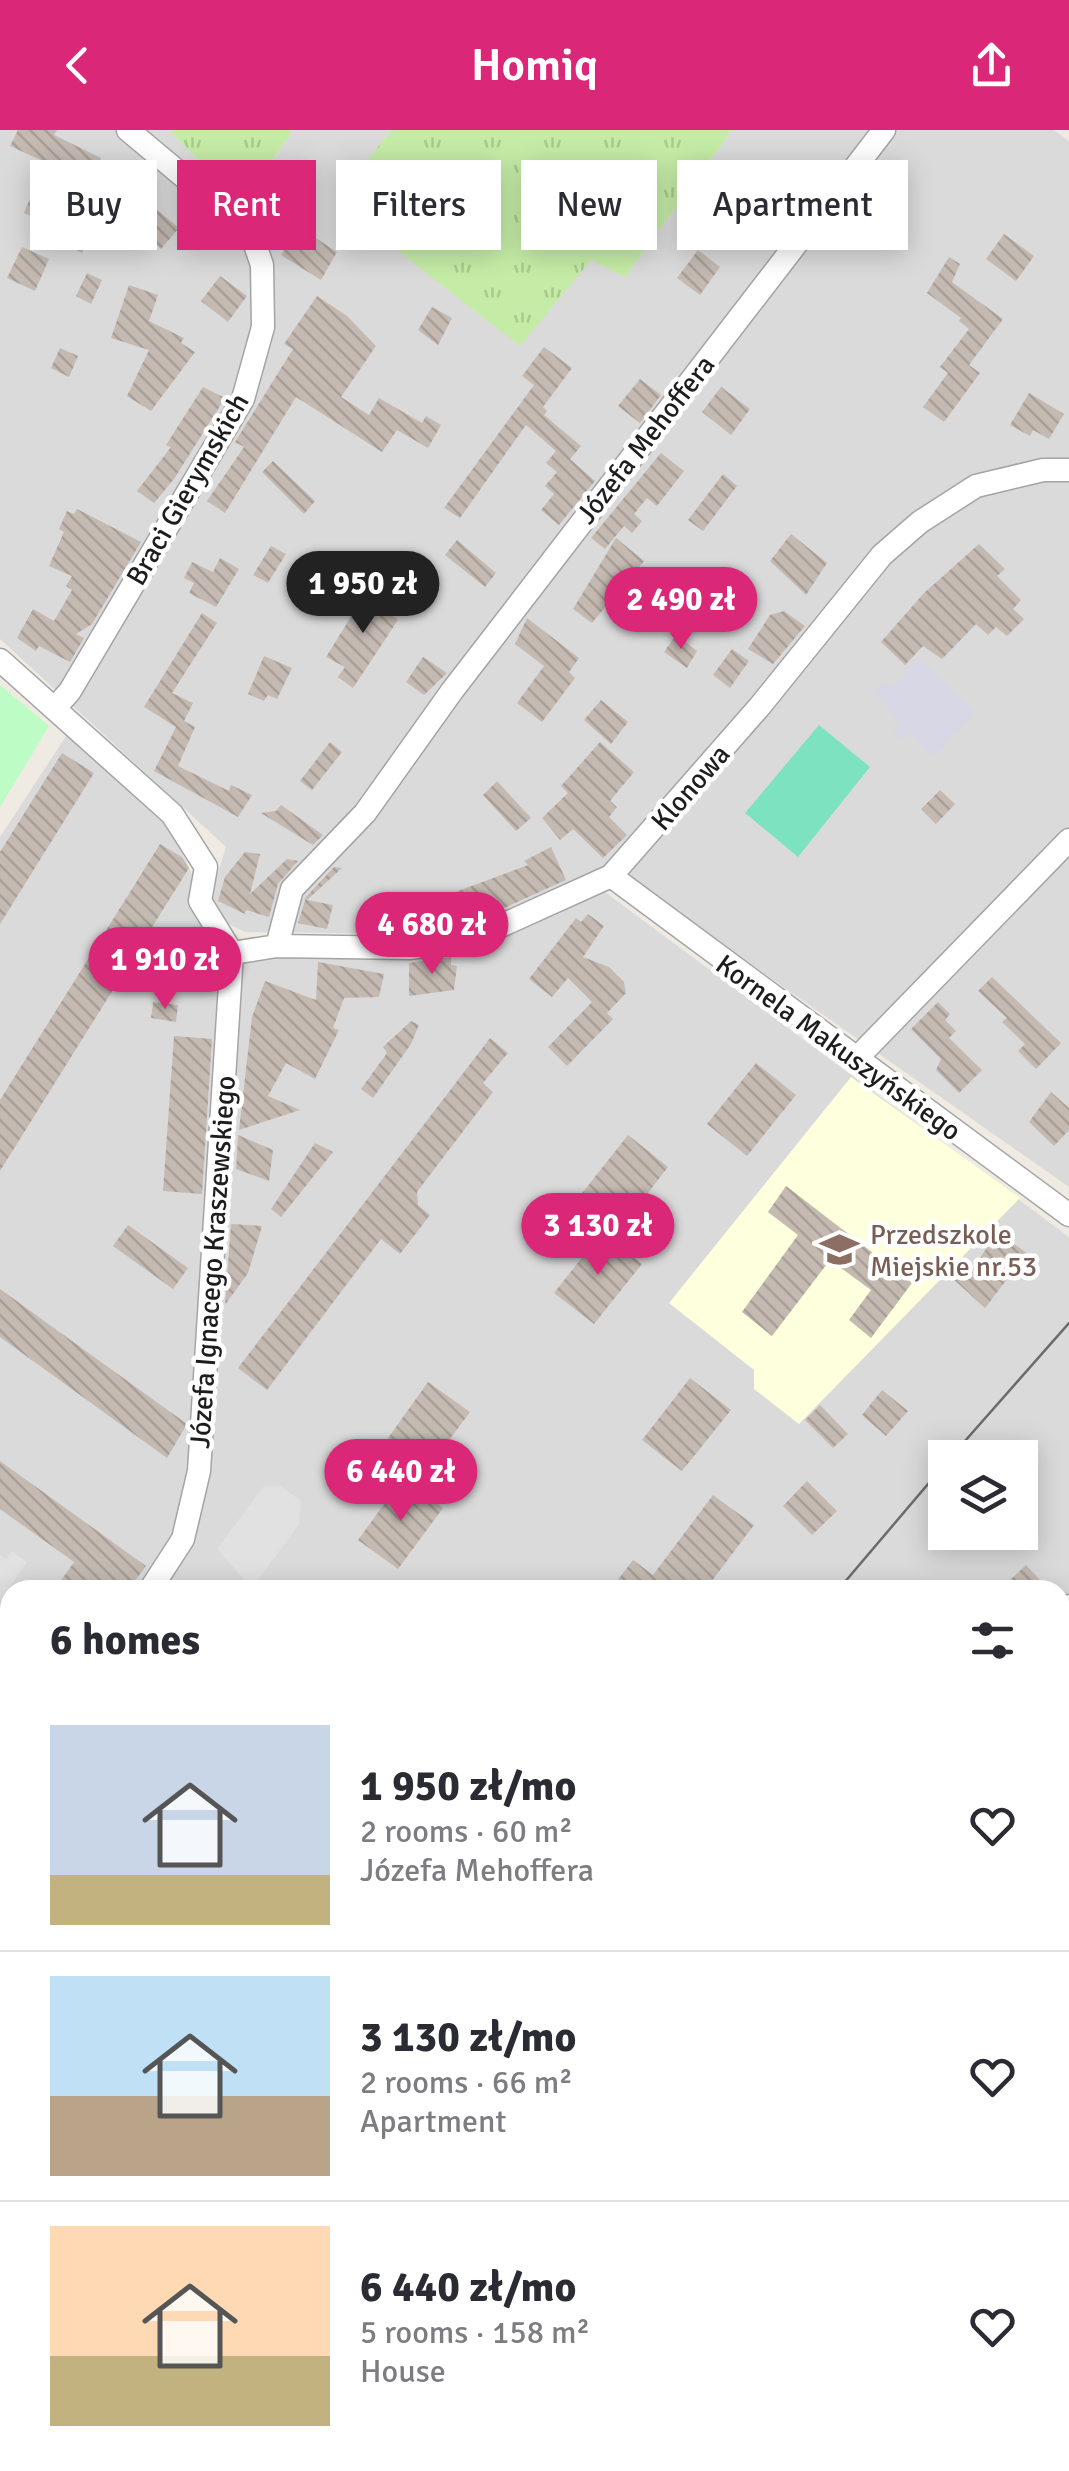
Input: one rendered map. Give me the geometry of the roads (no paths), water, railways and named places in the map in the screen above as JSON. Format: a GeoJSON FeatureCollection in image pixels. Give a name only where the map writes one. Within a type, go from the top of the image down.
{"type":"FeatureCollection","features":[{"type":"Feature","properties":{"kind":"street","name":"Braci Gierymskich"},"geometry":{"type":"LineString","coordinates":[[55,708],[70,691],[243,399],[261,346],[262,264],[251,233],[128,130]]}},
{"type":"Feature","properties":{"kind":"street","name":"Józefa Mehoffera"},"geometry":{"type":"LineString","coordinates":[[278,946],[292,889],[365,813],[452,690],[884,130]]}},
{"type":"Feature","properties":{"kind":"street","name":"Klonowa"},"geometry":{"type":"LineString","coordinates":[[232,953],[278,946],[409,948],[447,943],[485,933],[611,876],[760,706],[882,555],[933,510],[976,486],[1043,470],[1069,470]]}},
{"type":"Feature","properties":{"kind":"street"},"geometry":{"type":"LineString","coordinates":[[0,660],[183,828],[206,867],[200,901],[232,953]]}},
{"type":"Feature","properties":{"kind":"street"},"geometry":{"type":"LineString","coordinates":[[856,1059],[1069,840]]}},
{"type":"Feature","properties":{"kind":"street","name":"Kornela Makuszyńskiego"},"geometry":{"type":"LineString","coordinates":[[611,876],[1069,1216]]}},
{"type":"Feature","properties":{"kind":"street","name":"Józefa Ignacego Kraszewskiego"},"geometry":{"type":"LineString","coordinates":[[156,1580],[183,1539],[198,1483],[232,953]]}},
{"type":"Feature","properties":{"kind":"tram line"},"geometry":{"type":"LineString","coordinates":[[966,1440],[1069,1323]]}},
{"type":"Feature","properties":{"kind":"tram line"},"geometry":{"type":"LineString","coordinates":[[846,1580],[928,1484]]}},
{"type":"Feature","properties":{"kind":"place","name":"Przedszkole Miejskie nr.53"},"geometry":{"type":"Point","coordinates":[840,1250]}}]}
